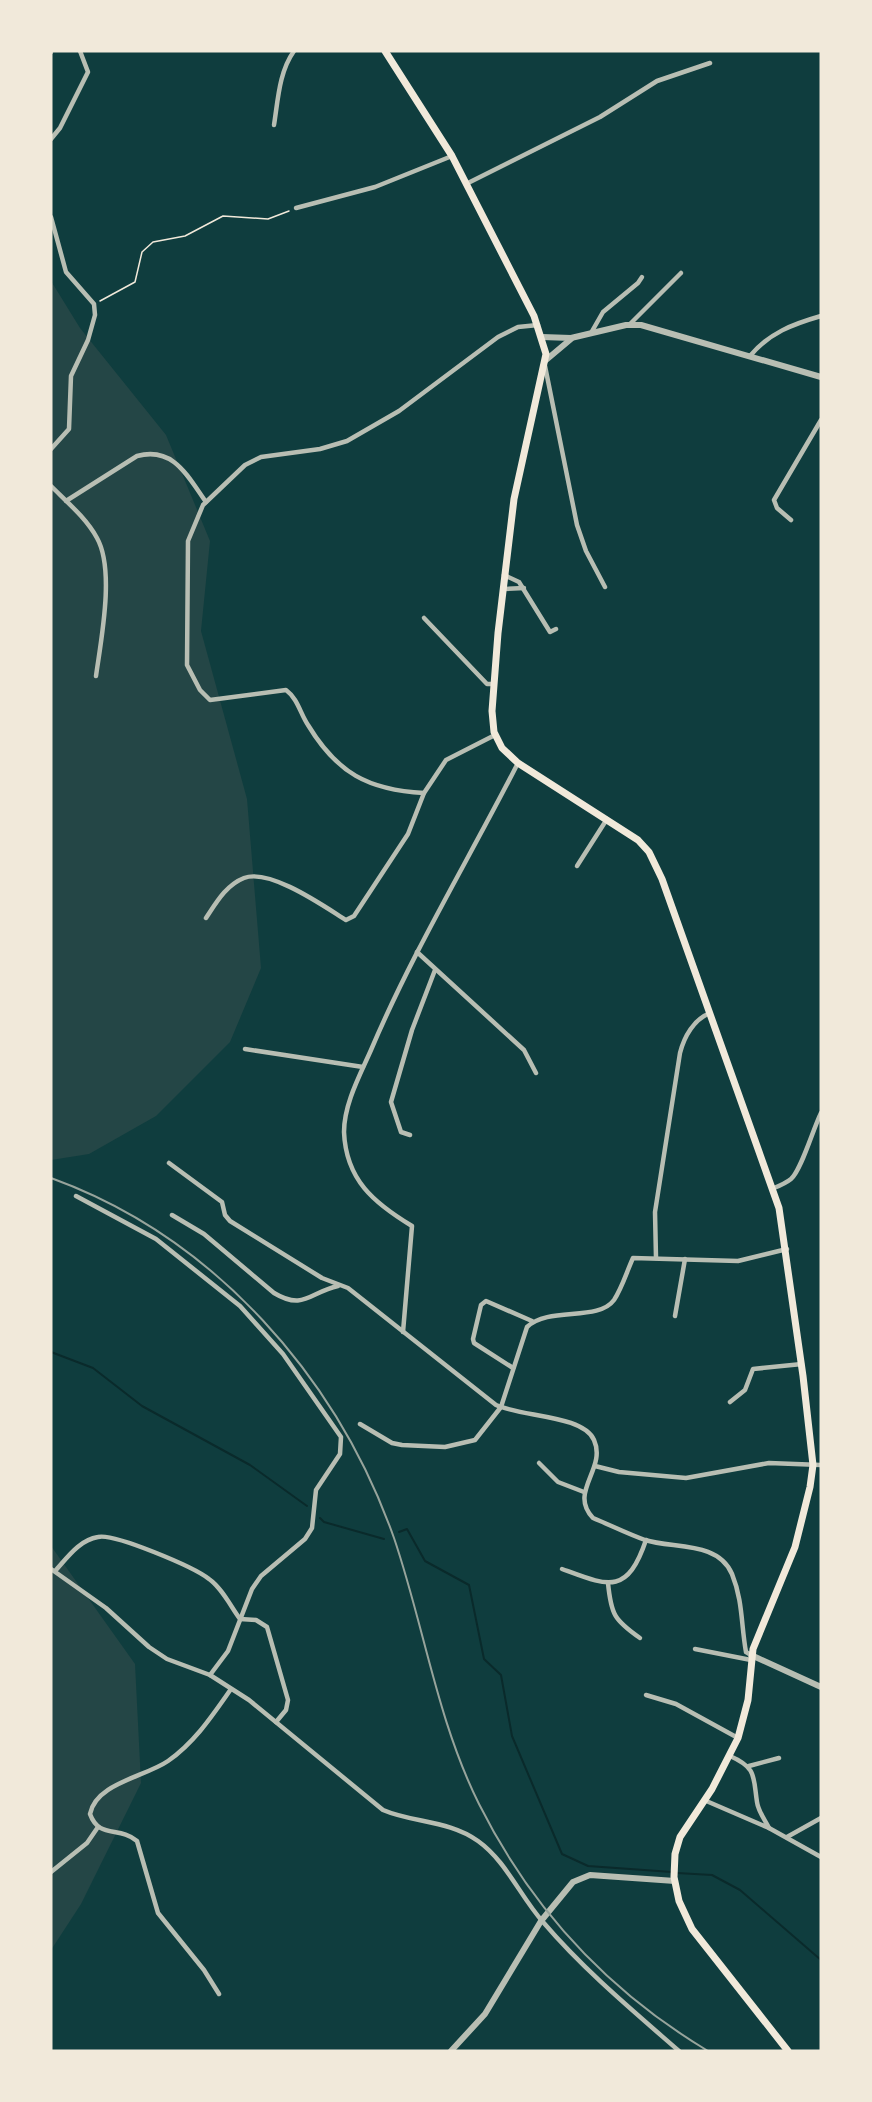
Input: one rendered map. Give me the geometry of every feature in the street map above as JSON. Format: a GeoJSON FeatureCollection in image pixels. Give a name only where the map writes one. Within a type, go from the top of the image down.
{"type":"FeatureCollection","features":[{"type":"Feature","properties":{"kind":"main road"},"geometry":{"type":"LineString","coordinates":[[384,51],[452,156],[542,337],[545,363],[514,499],[502,589],[492,718],[495,735],[502,748],[518,763],[638,840],[653,860],[774,1188],[787,1249],[817,1465],[795,1547],[751,1657],[748,1700],[738,1738],[730,1756],[680,1837],[674,1879],[679,1901],[692,1929],[788,2051]]}},
{"type":"Feature","properties":{"kind":"street"},"geometry":{"type":"LineString","coordinates":[[51,139],[60,128],[88,72],[80,51]]}},
{"type":"Feature","properties":{"kind":"street"},"geometry":{"type":"LineString","coordinates":[[274,125],[286,61],[294,51]]}},
{"type":"Feature","properties":{"kind":"street"},"geometry":{"type":"LineString","coordinates":[[466,184],[584,126],[657,81],[710,63]]}},
{"type":"Feature","properties":{"kind":"street"},"geometry":{"type":"LineString","coordinates":[[296,208],[375,187],[452,156]]}},
{"type":"Feature","properties":{"kind":"street"},"geometry":{"type":"LineString","coordinates":[[51,217],[66,272],[94,304],[95,315],[88,340],[71,376],[69,429],[51,449]]}},
{"type":"Feature","properties":{"kind":"street"},"geometry":{"type":"LineString","coordinates":[[630,324],[681,273]]}},
{"type":"Feature","properties":{"kind":"street"},"geometry":{"type":"LineString","coordinates":[[591,333],[603,312],[642,277]]}},
{"type":"Feature","properties":{"kind":"street"},"geometry":{"type":"LineString","coordinates":[[750,356],[763,341],[782,330],[821,316]]}},
{"type":"Feature","properties":{"kind":"street"},"geometry":{"type":"LineString","coordinates":[[542,337],[571,338],[630,324],[654,327],[821,377]]}},
{"type":"Feature","properties":{"kind":"street"},"geometry":{"type":"LineString","coordinates":[[424,793],[375,786],[334,763],[307,724],[294,695],[286,690],[210,700],[200,690],[187,665],[188,542],[206,502],[245,465],[261,457],[320,449],[347,441],[399,411],[498,337],[518,327],[538,325]]}},
{"type":"Feature","properties":{"kind":"street"},"geometry":{"type":"LineString","coordinates":[[571,338],[545,363],[577,525],[586,551],[605,587]]}},
{"type":"Feature","properties":{"kind":"street"},"geometry":{"type":"LineString","coordinates":[[791,520],[777,508],[774,500],[821,420]]}},
{"type":"Feature","properties":{"kind":"street"},"geometry":{"type":"LineString","coordinates":[[66,501],[137,456],[149,453],[159,454],[177,462],[206,502]]}},
{"type":"Feature","properties":{"kind":"street"},"geometry":{"type":"LineString","coordinates":[[51,486],[89,524],[104,555],[102,620],[96,676]]}},
{"type":"Feature","properties":{"kind":"street"},"geometry":{"type":"LineString","coordinates":[[504,575],[512,577],[525,588],[550,632],[556,629]]}},
{"type":"Feature","properties":{"kind":"street"},"geometry":{"type":"LineString","coordinates":[[502,589],[525,588]]}},
{"type":"Feature","properties":{"kind":"street"},"geometry":{"type":"LineString","coordinates":[[424,618],[487,684],[494,684]]}},
{"type":"Feature","properties":{"kind":"street"},"geometry":{"type":"LineString","coordinates":[[206,918],[225,891],[246,877],[268,879],[298,891],[346,920],[354,916],[408,834],[424,793],[446,760],[495,735]]}},
{"type":"Feature","properties":{"kind":"street"},"geometry":{"type":"LineString","coordinates":[[403,1332],[412,1226],[383,1208],[368,1195],[350,1165],[344,1130],[353,1091],[400,980],[518,763]]}},
{"type":"Feature","properties":{"kind":"street"},"geometry":{"type":"LineString","coordinates":[[577,866],[607,819]]}},
{"type":"Feature","properties":{"kind":"street"},"geometry":{"type":"LineString","coordinates":[[417,952],[524,1050],[536,1073]]}},
{"type":"Feature","properties":{"kind":"street"},"geometry":{"type":"LineString","coordinates":[[410,1135],[401,1132],[391,1102],[412,1030],[435,970]]}},
{"type":"Feature","properties":{"kind":"street"},"geometry":{"type":"LineString","coordinates":[[656,1258],[655,1212],[681,1047],[698,1020],[710,1013]]}},
{"type":"Feature","properties":{"kind":"street"},"geometry":{"type":"LineString","coordinates":[[244,1049],[363,1067]]}},
{"type":"Feature","properties":{"kind":"street"},"geometry":{"type":"LineString","coordinates":[[774,1188],[790,1180],[798,1171],[808,1139],[821,1113]]}},
{"type":"Feature","properties":{"kind":"street"},"geometry":{"type":"LineString","coordinates":[[169,1163],[222,1202],[225,1215],[230,1221],[302,1267],[338,1286],[348,1288],[501,1407],[584,1426],[595,1441],[595,1466],[584,1492],[584,1505],[593,1518],[646,1540],[702,1550],[722,1559],[733,1576],[744,1615],[746,1652],[751,1657]]}},
{"type":"Feature","properties":{"kind":"street"},"geometry":{"type":"LineString","coordinates":[[76,1196],[156,1239],[240,1306],[283,1354],[340,1437],[340,1454],[316,1490],[312,1528],[305,1539],[261,1576],[252,1589],[228,1651],[210,1675]]}},
{"type":"Feature","properties":{"kind":"street"},"geometry":{"type":"LineString","coordinates":[[172,1215],[204,1234],[274,1293],[286,1300],[297,1302],[314,1298],[338,1286]]}},
{"type":"Feature","properties":{"kind":"street"},"geometry":{"type":"LineString","coordinates":[[360,1424],[392,1443],[421,1447],[446,1447],[475,1440],[501,1407],[526,1327],[532,1322],[550,1316],[601,1310],[613,1302],[633,1258],[738,1261],[787,1249]]}},
{"type":"Feature","properties":{"kind":"street"},"geometry":{"type":"LineString","coordinates":[[675,1316],[685,1259]]}},
{"type":"Feature","properties":{"kind":"street"},"geometry":{"type":"LineString","coordinates":[[513,1368],[474,1343],[482,1305],[486,1302],[532,1322]]}},
{"type":"Feature","properties":{"kind":"street"},"geometry":{"type":"LineString","coordinates":[[730,1402],[745,1390],[753,1369],[802,1364]]}},
{"type":"Feature","properties":{"kind":"street"},"geometry":{"type":"LineString","coordinates":[[539,1463],[558,1482],[584,1492]]}},
{"type":"Feature","properties":{"kind":"street"},"geometry":{"type":"LineString","coordinates":[[595,1466],[619,1472],[686,1478],[769,1463],[817,1465]]}},
{"type":"Feature","properties":{"kind":"street"},"geometry":{"type":"LineString","coordinates":[[240,1619],[211,1579],[170,1558],[153,1554],[110,1536],[91,1539],[76,1548],[53,1570],[106,1608],[149,1647],[167,1659],[210,1675],[231,1689],[276,1722],[382,1810],[396,1816],[435,1822],[478,1840],[491,1852],[541,1921],[612,1994],[679,2051]]}},
{"type":"Feature","properties":{"kind":"street"},"geometry":{"type":"LineString","coordinates":[[562,1569],[603,1584],[608,1583],[624,1577],[636,1566],[646,1540]]}},
{"type":"Feature","properties":{"kind":"street"},"geometry":{"type":"LineString","coordinates":[[608,1583],[612,1613],[621,1624],[640,1638]]}},
{"type":"Feature","properties":{"kind":"street"},"geometry":{"type":"LineString","coordinates":[[240,1619],[256,1620],[267,1628],[288,1700],[286,1710],[276,1722]]}},
{"type":"Feature","properties":{"kind":"street"},"geometry":{"type":"LineString","coordinates":[[695,1649],[751,1657],[821,1688]]}},
{"type":"Feature","properties":{"kind":"street"},"geometry":{"type":"LineString","coordinates":[[219,1994],[204,1970],[158,1913],[137,1841],[131,1836],[104,1831],[93,1825],[90,1814],[97,1800],[116,1786],[165,1763],[188,1746],[231,1689]]}},
{"type":"Feature","properties":{"kind":"street"},"geometry":{"type":"LineString","coordinates":[[646,1695],[676,1704],[738,1738]]}},
{"type":"Feature","properties":{"kind":"street"},"geometry":{"type":"LineString","coordinates":[[730,1756],[749,1766],[753,1773],[757,1804],[769,1828]]}},
{"type":"Feature","properties":{"kind":"street"},"geometry":{"type":"LineString","coordinates":[[749,1766],[778,1758]]}},
{"type":"Feature","properties":{"kind":"street"},"geometry":{"type":"LineString","coordinates":[[704,1800],[769,1828],[821,1857]]}},
{"type":"Feature","properties":{"kind":"street"},"geometry":{"type":"LineString","coordinates":[[787,1837],[821,1818]]}},
{"type":"Feature","properties":{"kind":"street"},"geometry":{"type":"LineString","coordinates":[[51,1872],[87,1843],[98,1827]]}},
{"type":"Feature","properties":{"kind":"street"},"geometry":{"type":"LineString","coordinates":[[451,2051],[485,2014],[541,1921],[573,1882],[580,1877],[600,1875],[674,1879]]}},
{"type":"Feature","properties":{"kind":"path"},"geometry":{"type":"LineString","coordinates":[[94,304],[135,282],[142,252],[153,242],[185,236],[223,216],[268,219],[296,208]]}},
{"type":"Feature","properties":{"kind":"shaded area"},"geometry":{"type":"Polygon","coordinates":[[[51,281],[80,328],[166,435],[210,541],[201,631],[247,799],[261,968],[230,1042],[156,1116],[89,1154],[51,1160],[51,281]]]}},
{"type":"Feature","properties":{"kind":"shaded area"},"geometry":{"type":"Polygon","coordinates":[[[51,1546],[135,1664],[141,1783],[81,1904],[51,1950],[51,1546]]]}},
{"type":"Feature","properties":{"kind":"waterway"},"geometry":{"type":"LineString","coordinates":[[51,1352],[93,1368],[142,1406],[250,1465],[307,1506]]}},
{"type":"Feature","properties":{"kind":"waterway"},"geometry":{"type":"LineString","coordinates":[[320,1518],[324,1522],[384,1539]]}},
{"type":"Feature","properties":{"kind":"waterway"},"geometry":{"type":"LineString","coordinates":[[399,1532],[407,1529],[425,1561],[469,1585],[484,1659],[501,1675],[512,1736],[562,1854],[588,1866],[672,1872]]}},
{"type":"Feature","properties":{"kind":"waterway"},"geometry":{"type":"LineString","coordinates":[[677,1873],[712,1875],[740,1890],[821,1960]]}},
{"type":"Feature","properties":{"kind":"railway"},"geometry":{"type":"LineString","coordinates":[[51,1178],[110,1204],[165,1236],[216,1275],[262,1320],[303,1369],[339,1422],[370,1479],[405,1571],[452,1739],[479,1804],[500,1842],[548,1912],[605,1974],[637,2002],[708,2051]]}}]}
